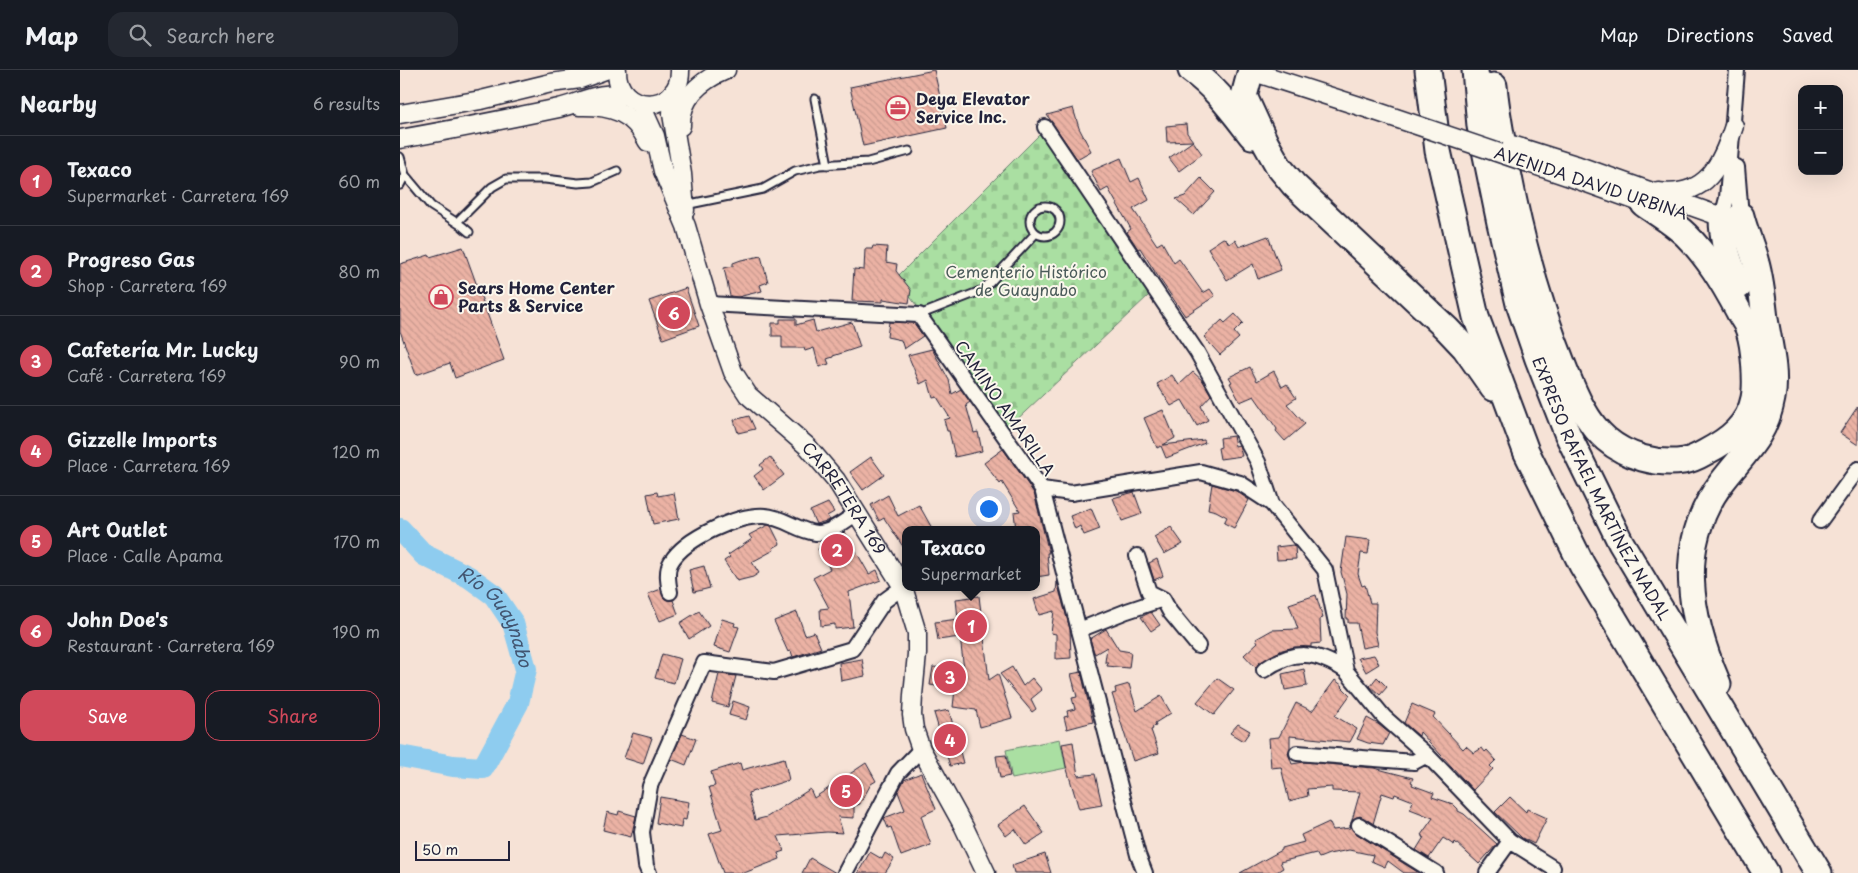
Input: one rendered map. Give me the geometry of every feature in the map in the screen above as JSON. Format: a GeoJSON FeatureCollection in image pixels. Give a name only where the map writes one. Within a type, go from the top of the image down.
{"type":"FeatureCollection","features":[{"type":"Feature","properties":{"kind":"highway"},"geometry":{"type":"LineString","coordinates":[[1191,70],[1223,98],[1266,155],[1294,185],[1453,336],[1489,382],[1518,429]]}},
{"type":"Feature","properties":{"kind":"highway"},"geometry":{"type":"LineString","coordinates":[[1250,70],[1244,96],[1279,167]]}},
{"type":"Feature","properties":{"kind":"highway"},"geometry":{"type":"LineString","coordinates":[[1428,70],[1438,151],[1476,318],[1526,451],[1582,565],[1766,873]]}},
{"type":"Feature","properties":{"kind":"highway","name":"EXPRESO RAFAEL MARTÍNEZ NADAL"},"geometry":{"type":"LineString","coordinates":[[1475,70],[1480,126],[1519,304],[1567,433],[1621,544],[1819,873]]}},
{"type":"Feature","properties":{"kind":"highway"},"geometry":{"type":"LineString","coordinates":[[1492,70],[1496,114],[1519,229],[1548,330],[1581,406],[1593,426],[1606,440],[1626,452],[1645,459],[1664,462],[1686,461],[1722,444],[1742,426],[1754,400],[1756,388],[1754,371],[1757,301],[1746,259],[1736,235],[1732,216]]}},
{"type":"Feature","properties":{"kind":"highway"},"geometry":{"type":"LineString","coordinates":[[1646,197],[1685,234],[1711,263],[1728,289],[1757,326],[1772,364],[1773,385],[1770,409],[1756,442],[1723,481],[1704,512],[1693,542],[1692,594],[1709,664],[1750,759]]}},
{"type":"Feature","properties":{"kind":"street"},"geometry":{"type":"LineString","coordinates":[[551,83],[581,70]]}},
{"type":"Feature","properties":{"kind":"street"},"geometry":{"type":"LineString","coordinates":[[400,114],[482,100],[551,83],[580,79],[605,70]]}},
{"type":"Feature","properties":{"kind":"street","name":"CARRETERA 169"},"geometry":{"type":"LineString","coordinates":[[617,70],[618,82],[634,99],[655,136],[663,171],[686,226],[709,304],[733,372],[748,395],[808,447],[836,480],[902,583]]}},
{"type":"Feature","properties":{"kind":"street"},"geometry":{"type":"LineString","coordinates":[[400,139],[562,107],[586,98],[607,94],[618,94],[656,104],[666,100],[677,82],[704,70]]}},
{"type":"Feature","properties":{"kind":"street"},"geometry":{"type":"LineString","coordinates":[[682,174],[681,120],[684,104],[691,94],[704,82],[726,70]]}},
{"type":"Feature","properties":{"kind":"street","name":"AVENIDA DAVID URBINA"},"geometry":{"type":"LineString","coordinates":[[1250,70],[1375,105]]}},
{"type":"Feature","properties":{"kind":"street","name":"AVENIDA DAVID URBINA"},"geometry":{"type":"LineString","coordinates":[[1282,70],[1375,105],[1576,172],[1708,221],[1732,216]]}},
{"type":"Feature","properties":{"kind":"street"},"geometry":{"type":"LineString","coordinates":[[1732,216],[1737,70]]}},
{"type":"Feature","properties":{"kind":"street","name":"CARRETERA 169"},"geometry":{"type":"LineString","coordinates":[[677,82],[672,114],[682,174],[686,226]]}},
{"type":"Feature","properties":{"kind":"street"},"geometry":{"type":"LineString","coordinates":[[562,107],[598,107],[624,114],[641,129],[663,171]]}},
{"type":"Feature","properties":{"kind":"street"},"geometry":{"type":"LineString","coordinates":[[1646,197],[1689,189],[1700,184],[1718,168],[1734,126]]}},
{"type":"Feature","properties":{"kind":"street"},"geometry":{"type":"LineString","coordinates":[[1732,216],[1727,198],[1734,126]]}},
{"type":"Feature","properties":{"kind":"street"},"geometry":{"type":"LineString","coordinates":[[1045,128],[1197,352],[1258,462],[1272,504]]}},
{"type":"Feature","properties":{"kind":"street"},"geometry":{"type":"LineString","coordinates":[[709,304],[919,315]]}},
{"type":"Feature","properties":{"kind":"street","name":"CAMINO AMARILLA"},"geometry":{"type":"LineString","coordinates":[[919,315],[1042,489],[1138,855],[1145,873]]}},
{"type":"Feature","properties":{"kind":"street"},"geometry":{"type":"LineString","coordinates":[[1820,521],[1858,469]]}},
{"type":"Feature","properties":{"kind":"street"},"geometry":{"type":"LineString","coordinates":[[1042,489],[1071,493],[1201,472],[1240,483],[1272,504],[1325,570],[1346,671]]}},
{"type":"Feature","properties":{"kind":"street"},"geometry":{"type":"LineString","coordinates":[[670,592],[668,579],[670,562],[689,544],[704,534],[720,527],[750,517],[765,516],[781,519],[816,533],[824,532],[857,513]]}},
{"type":"Feature","properties":{"kind":"street"},"geometry":{"type":"LineString","coordinates":[[1137,556],[1149,592],[1163,598],[1170,612],[1198,646]]}},
{"type":"Feature","properties":{"kind":"street"},"geometry":{"type":"LineString","coordinates":[[649,873],[646,866],[642,832],[650,786],[704,663],[774,672],[852,649],[884,601],[902,588]]}},
{"type":"Feature","properties":{"kind":"street","name":"CARRETERA 169"},"geometry":{"type":"LineString","coordinates":[[905,591],[917,633],[912,715],[914,730],[921,750],[964,828],[986,873]]}},
{"type":"Feature","properties":{"kind":"street"},"geometry":{"type":"LineString","coordinates":[[1079,630],[1127,610],[1163,598]]}},
{"type":"Feature","properties":{"kind":"street"},"geometry":{"type":"LineString","coordinates":[[1264,670],[1289,656],[1308,655],[1330,660],[1346,671],[1384,717],[1427,754],[1510,841],[1553,868]]}},
{"type":"Feature","properties":{"kind":"street"},"geometry":{"type":"LineString","coordinates":[[845,873],[898,773],[921,750]]}},
{"type":"Feature","properties":{"kind":"street"},"geometry":{"type":"LineString","coordinates":[[1297,753],[1414,762],[1427,754]]}},
{"type":"Feature","properties":{"kind":"street"},"geometry":{"type":"LineString","coordinates":[[1359,825],[1436,873]]}},
{"type":"Feature","properties":{"kind":"street"},"geometry":{"type":"LineString","coordinates":[[1487,873],[1510,841]]}},
{"type":"Feature","properties":{"kind":"lane"},"geometry":{"type":"LineString","coordinates":[[815,99],[828,165]]}},
{"type":"Feature","properties":{"kind":"lane"},"geometry":{"type":"LineString","coordinates":[[684,205],[762,189],[795,170],[868,162],[909,151]]}},
{"type":"Feature","properties":{"kind":"lane"},"geometry":{"type":"LineString","coordinates":[[400,157],[405,175],[431,206],[469,232]]}},
{"type":"Feature","properties":{"kind":"lane"},"geometry":{"type":"LineString","coordinates":[[456,222],[492,187],[506,179],[545,179],[578,183],[598,180],[617,171]]}},
{"type":"Feature","properties":{"kind":"lane"},"geometry":{"type":"LineString","coordinates":[[400,185],[405,175]]}},
{"type":"Feature","properties":{"kind":"lane"},"geometry":{"type":"LineString","coordinates":[[1046,207],[1056,212],[1059,222],[1055,232],[1045,236],[1036,233],[1030,222],[1033,212],[1039,208],[1046,207]]}},
{"type":"Feature","properties":{"kind":"lane"},"geometry":{"type":"LineString","coordinates":[[919,315],[983,290],[1036,233]]}},
{"type":"Feature","properties":{"kind":"green space","name":"Cementerio Histórico de Guaynabo"},"geometry":{"type":"Polygon","coordinates":[[[1040,134],[1149,295],[1008,428],[896,278],[1040,134]]]}},
{"type":"Feature","properties":{"kind":"green space"},"geometry":{"type":"Polygon","coordinates":[[[1060,739],[1066,768],[1012,779],[1006,750],[1060,739]]]}},
{"type":"Feature","properties":{"kind":"building","name":"Deya Elevator Service Inc."},"geometry":{"type":"Polygon","coordinates":[[[934,70],[947,128],[863,146],[850,87],[934,70]]]}},
{"type":"Feature","properties":{"kind":"building"},"geometry":{"type":"Polygon","coordinates":[[[1073,108],[1079,128],[1091,151],[1077,159],[1047,115],[1073,108]]]}},
{"type":"Feature","properties":{"kind":"building"},"geometry":{"type":"Polygon","coordinates":[[[1186,124],[1187,133],[1193,141],[1167,142],[1166,126],[1186,124]]]}},
{"type":"Feature","properties":{"kind":"building"},"geometry":{"type":"Polygon","coordinates":[[[1193,141],[1202,154],[1179,171],[1169,158],[1193,141]]]}},
{"type":"Feature","properties":{"kind":"building"},"geometry":{"type":"Polygon","coordinates":[[[1121,158],[1131,182],[1139,178],[1149,200],[1133,209],[1157,245],[1162,242],[1174,263],[1179,259],[1203,293],[1210,289],[1215,296],[1185,316],[1140,248],[1138,249],[1127,232],[1131,229],[1108,188],[1101,192],[1091,171],[1121,158]]]}},
{"type":"Feature","properties":{"kind":"building"},"geometry":{"type":"Polygon","coordinates":[[[1201,178],[1215,192],[1194,215],[1176,199],[1185,196],[1201,178]]]}},
{"type":"Feature","properties":{"kind":"building"},"geometry":{"type":"Polygon","coordinates":[[[1268,236],[1281,270],[1258,279],[1253,264],[1227,280],[1208,248],[1223,238],[1229,244],[1235,240],[1239,247],[1268,236]]]}},
{"type":"Feature","properties":{"kind":"building"},"geometry":{"type":"Polygon","coordinates":[[[873,246],[887,247],[886,262],[897,264],[896,271],[911,290],[909,303],[883,299],[883,302],[852,301],[854,269],[864,270],[865,249],[872,249],[873,246]]]}},
{"type":"Feature","properties":{"kind":"building","name":"Sears Home Center Parts & Service"},"geometry":{"type":"Polygon","coordinates":[[[463,247],[504,360],[455,378],[450,363],[416,375],[400,331],[400,264],[463,247]]]}},
{"type":"Feature","properties":{"kind":"building"},"geometry":{"type":"Polygon","coordinates":[[[761,256],[768,282],[760,285],[762,291],[738,297],[730,296],[724,268],[733,266],[733,263],[741,260],[761,256]]]}},
{"type":"Feature","properties":{"kind":"building"},"geometry":{"type":"Polygon","coordinates":[[[686,288],[699,326],[663,339],[649,301],[686,288]]]}},
{"type":"Feature","properties":{"kind":"building"},"geometry":{"type":"Polygon","coordinates":[[[1235,314],[1243,323],[1234,332],[1239,338],[1220,355],[1204,337],[1222,320],[1225,323],[1235,314]]]}},
{"type":"Feature","properties":{"kind":"building"},"geometry":{"type":"Polygon","coordinates":[[[780,319],[796,319],[796,325],[813,320],[816,332],[852,322],[860,347],[833,356],[827,359],[829,364],[819,367],[814,348],[805,351],[804,348],[782,348],[782,336],[772,336],[772,323],[780,323],[780,319]]]}},
{"type":"Feature","properties":{"kind":"building"},"geometry":{"type":"Polygon","coordinates":[[[889,322],[914,323],[923,336],[904,349],[901,340],[887,337],[889,322]]]}},
{"type":"Feature","properties":{"kind":"building"},"geometry":{"type":"Polygon","coordinates":[[[932,349],[949,380],[952,394],[961,389],[970,402],[966,405],[974,433],[978,432],[982,451],[955,457],[949,431],[947,431],[944,420],[950,418],[937,397],[933,398],[928,380],[920,384],[908,355],[932,349]]]}},
{"type":"Feature","properties":{"kind":"building"},"geometry":{"type":"Polygon","coordinates":[[[1250,367],[1257,381],[1274,371],[1282,387],[1287,384],[1296,398],[1287,404],[1305,424],[1285,441],[1276,431],[1277,429],[1254,396],[1240,402],[1230,383],[1232,382],[1229,377],[1250,367]]]}},
{"type":"Feature","properties":{"kind":"building"},"geometry":{"type":"Polygon","coordinates":[[[1193,372],[1203,381],[1211,395],[1201,406],[1208,420],[1197,426],[1182,400],[1171,406],[1157,384],[1172,375],[1179,385],[1193,372]]]}},
{"type":"Feature","properties":{"kind":"building"},"geometry":{"type":"Polygon","coordinates":[[[1858,406],[1858,445],[1840,433],[1858,406]]]}},
{"type":"Feature","properties":{"kind":"building"},"geometry":{"type":"Polygon","coordinates":[[[1163,410],[1175,438],[1163,445],[1204,440],[1205,443],[1166,458],[1161,446],[1157,448],[1144,418],[1163,410]]]}},
{"type":"Feature","properties":{"kind":"building"},"geometry":{"type":"Polygon","coordinates":[[[749,416],[755,429],[738,433],[734,420],[749,416]]]}},
{"type":"Feature","properties":{"kind":"building"},"geometry":{"type":"Polygon","coordinates":[[[1233,436],[1235,446],[1239,445],[1242,456],[1220,459],[1218,448],[1221,447],[1220,438],[1233,436]]]}},
{"type":"Feature","properties":{"kind":"building"},"geometry":{"type":"Polygon","coordinates":[[[1003,449],[1034,493],[1049,553],[1047,553],[1049,575],[1040,576],[1040,526],[1016,526],[1014,512],[1020,511],[1002,482],[1000,484],[984,463],[1003,449]]]}},
{"type":"Feature","properties":{"kind":"building"},"geometry":{"type":"Polygon","coordinates":[[[770,457],[784,475],[764,490],[754,476],[763,469],[760,465],[770,457]]]}},
{"type":"Feature","properties":{"kind":"building"},"geometry":{"type":"Polygon","coordinates":[[[871,457],[884,475],[863,490],[850,472],[871,457]]]}},
{"type":"Feature","properties":{"kind":"building"},"geometry":{"type":"Polygon","coordinates":[[[1212,484],[1236,491],[1249,500],[1234,528],[1224,523],[1227,517],[1208,509],[1212,484]]]}},
{"type":"Feature","properties":{"kind":"building"},"geometry":{"type":"Polygon","coordinates":[[[657,492],[658,496],[674,493],[679,519],[653,524],[647,494],[657,492]]]}},
{"type":"Feature","properties":{"kind":"building"},"geometry":{"type":"Polygon","coordinates":[[[1134,492],[1142,514],[1122,521],[1113,498],[1134,492]]]}},
{"type":"Feature","properties":{"kind":"building"},"geometry":{"type":"Polygon","coordinates":[[[888,495],[898,516],[919,505],[931,526],[902,526],[902,545],[884,518],[879,521],[871,505],[888,495]]]}},
{"type":"Feature","properties":{"kind":"building"},"geometry":{"type":"Polygon","coordinates":[[[828,503],[834,512],[827,516],[830,520],[816,524],[810,511],[828,503]]]}},
{"type":"Feature","properties":{"kind":"building"},"geometry":{"type":"Polygon","coordinates":[[[1091,508],[1100,529],[1084,535],[1080,526],[1075,529],[1070,516],[1091,508]]]}},
{"type":"Feature","properties":{"kind":"building"},"geometry":{"type":"Polygon","coordinates":[[[768,525],[771,526],[780,544],[773,548],[774,550],[752,562],[759,573],[753,577],[737,581],[724,561],[730,557],[728,555],[752,539],[749,535],[768,525]]]}},
{"type":"Feature","properties":{"kind":"building"},"geometry":{"type":"Polygon","coordinates":[[[1171,527],[1183,544],[1164,554],[1154,537],[1171,527]]]}},
{"type":"Feature","properties":{"kind":"building"},"geometry":{"type":"Polygon","coordinates":[[[845,532],[869,574],[877,570],[881,580],[849,592],[853,627],[835,629],[835,624],[821,626],[820,609],[829,608],[813,578],[830,569],[818,549],[826,543],[825,541],[845,532]]]}},
{"type":"Feature","properties":{"kind":"building"},"geometry":{"type":"Polygon","coordinates":[[[1346,537],[1370,540],[1368,554],[1361,553],[1358,574],[1362,586],[1365,585],[1370,603],[1376,603],[1375,632],[1378,645],[1362,648],[1357,623],[1348,623],[1348,619],[1346,619],[1347,594],[1341,572],[1346,537]]]}},
{"type":"Feature","properties":{"kind":"building"},"geometry":{"type":"Polygon","coordinates":[[[1293,545],[1295,547],[1296,559],[1277,560],[1276,547],[1293,545]]]}},
{"type":"Feature","properties":{"kind":"building"},"geometry":{"type":"Polygon","coordinates":[[[1157,559],[1163,576],[1154,580],[1149,563],[1157,559]]]}},
{"type":"Feature","properties":{"kind":"building"},"geometry":{"type":"Polygon","coordinates":[[[704,566],[710,588],[694,592],[689,570],[704,566]]]}},
{"type":"Feature","properties":{"kind":"building"},"geometry":{"type":"Polygon","coordinates":[[[1057,582],[1070,629],[1071,658],[1056,659],[1056,634],[1051,633],[1054,611],[1039,615],[1034,599],[1056,592],[1057,582]]]}},
{"type":"Feature","properties":{"kind":"building"},"geometry":{"type":"Polygon","coordinates":[[[661,589],[664,598],[673,600],[678,614],[660,621],[648,594],[661,589]]]}},
{"type":"Feature","properties":{"kind":"building"},"geometry":{"type":"Polygon","coordinates":[[[1316,595],[1323,618],[1320,619],[1321,643],[1311,644],[1311,647],[1295,647],[1282,650],[1259,663],[1256,668],[1244,655],[1258,642],[1256,639],[1272,630],[1298,629],[1289,604],[1316,595]]]}},
{"type":"Feature","properties":{"kind":"building"},"geometry":{"type":"Polygon","coordinates":[[[979,596],[989,680],[998,674],[1012,718],[980,727],[976,710],[953,707],[955,689],[930,685],[933,667],[964,670],[960,637],[938,640],[935,622],[958,619],[956,599],[979,596]]]}},
{"type":"Feature","properties":{"kind":"building"},"geometry":{"type":"Polygon","coordinates":[[[699,611],[709,626],[689,639],[680,623],[699,611]]]}},
{"type":"Feature","properties":{"kind":"building"},"geometry":{"type":"Polygon","coordinates":[[[797,612],[805,635],[814,632],[821,648],[793,657],[791,651],[788,652],[774,621],[797,612]]]}},
{"type":"Feature","properties":{"kind":"building"},"geometry":{"type":"Polygon","coordinates":[[[1151,612],[1160,625],[1151,631],[1141,617],[1151,612]]]}},
{"type":"Feature","properties":{"kind":"building"},"geometry":{"type":"Polygon","coordinates":[[[722,619],[735,623],[734,626],[739,627],[730,652],[714,647],[722,619]]]}},
{"type":"Feature","properties":{"kind":"building"},"geometry":{"type":"Polygon","coordinates":[[[1106,629],[1119,650],[1131,652],[1129,668],[1107,666],[1108,662],[1105,662],[1107,647],[1095,654],[1090,639],[1106,629]]]}},
{"type":"Feature","properties":{"kind":"building"},"geometry":{"type":"Polygon","coordinates":[[[662,654],[681,659],[674,683],[655,678],[662,654]]]}},
{"type":"Feature","properties":{"kind":"building"},"geometry":{"type":"Polygon","coordinates":[[[1374,655],[1379,664],[1366,672],[1358,658],[1374,655]]]}},
{"type":"Feature","properties":{"kind":"building"},"geometry":{"type":"Polygon","coordinates":[[[862,659],[865,676],[841,681],[839,663],[862,659]]]}},
{"type":"Feature","properties":{"kind":"building"},"geometry":{"type":"Polygon","coordinates":[[[1012,667],[1023,686],[1032,678],[1042,690],[1031,699],[1036,709],[1032,712],[1000,674],[1012,667]]]}},
{"type":"Feature","properties":{"kind":"building"},"geometry":{"type":"Polygon","coordinates":[[[1304,669],[1307,686],[1285,690],[1282,674],[1304,669]]]}},
{"type":"Feature","properties":{"kind":"building"},"geometry":{"type":"Polygon","coordinates":[[[1081,672],[1093,722],[1067,729],[1064,717],[1068,716],[1067,711],[1075,709],[1072,698],[1077,697],[1071,674],[1081,672]]]}},
{"type":"Feature","properties":{"kind":"building"},"geometry":{"type":"Polygon","coordinates":[[[719,674],[736,676],[728,707],[712,703],[719,674]]]}},
{"type":"Feature","properties":{"kind":"building"},"geometry":{"type":"Polygon","coordinates":[[[1377,677],[1387,687],[1380,695],[1370,686],[1377,677]]]}},
{"type":"Feature","properties":{"kind":"building"},"geometry":{"type":"Polygon","coordinates":[[[1217,678],[1234,690],[1214,715],[1197,702],[1217,678]]]}},
{"type":"Feature","properties":{"kind":"building"},"geometry":{"type":"Polygon","coordinates":[[[1335,680],[1350,695],[1335,716],[1357,729],[1350,742],[1290,736],[1288,753],[1292,764],[1304,762],[1374,768],[1413,778],[1412,785],[1434,793],[1432,797],[1453,804],[1458,811],[1464,814],[1497,844],[1479,864],[1455,842],[1454,845],[1443,838],[1429,858],[1416,850],[1424,837],[1421,835],[1433,818],[1410,809],[1413,801],[1395,794],[1394,797],[1382,793],[1373,824],[1360,816],[1352,820],[1360,792],[1332,791],[1332,787],[1307,789],[1308,796],[1289,801],[1281,767],[1271,768],[1269,738],[1279,737],[1296,703],[1312,711],[1335,680]]]}},
{"type":"Feature","properties":{"kind":"building"},"geometry":{"type":"Polygon","coordinates":[[[1129,684],[1137,711],[1161,696],[1171,713],[1155,723],[1156,726],[1152,727],[1153,729],[1151,730],[1159,753],[1133,761],[1112,694],[1116,693],[1115,688],[1129,684]]]}},
{"type":"Feature","properties":{"kind":"building"},"geometry":{"type":"Polygon","coordinates":[[[733,701],[750,707],[746,720],[729,715],[733,701]]]}},
{"type":"Feature","properties":{"kind":"building"},"geometry":{"type":"Polygon","coordinates":[[[1412,704],[1435,714],[1433,717],[1463,749],[1466,746],[1474,753],[1482,748],[1485,752],[1487,750],[1496,760],[1490,766],[1493,769],[1473,790],[1420,732],[1419,736],[1404,723],[1412,704]]]}},
{"type":"Feature","properties":{"kind":"building"},"geometry":{"type":"Polygon","coordinates":[[[949,710],[963,763],[950,766],[934,713],[949,710]]]}},
{"type":"Feature","properties":{"kind":"building"},"geometry":{"type":"Polygon","coordinates":[[[1367,718],[1389,733],[1383,745],[1357,739],[1367,718]]]}},
{"type":"Feature","properties":{"kind":"building"},"geometry":{"type":"Polygon","coordinates":[[[1238,724],[1250,731],[1243,741],[1230,733],[1238,724]]]}},
{"type":"Feature","properties":{"kind":"building"},"geometry":{"type":"Polygon","coordinates":[[[633,733],[652,738],[643,764],[624,758],[633,733]]]}},
{"type":"Feature","properties":{"kind":"building"},"geometry":{"type":"Polygon","coordinates":[[[682,734],[696,739],[686,765],[671,759],[682,734]]]}},
{"type":"Feature","properties":{"kind":"building"},"geometry":{"type":"Polygon","coordinates":[[[1073,742],[1078,776],[1095,774],[1102,805],[1079,809],[1066,766],[1062,744],[1073,742]]]}},
{"type":"Feature","properties":{"kind":"building"},"geometry":{"type":"Polygon","coordinates":[[[1006,755],[1010,776],[1000,778],[996,756],[1006,755]]]}},
{"type":"Feature","properties":{"kind":"building"},"geometry":{"type":"Polygon","coordinates":[[[784,758],[789,780],[748,793],[755,820],[767,817],[810,789],[814,798],[866,763],[876,781],[871,784],[860,804],[854,806],[854,818],[838,817],[843,833],[827,832],[778,836],[784,851],[778,853],[780,859],[744,873],[723,873],[709,834],[722,830],[709,787],[715,786],[711,772],[740,763],[742,770],[784,758]]]}},
{"type":"Feature","properties":{"kind":"building"},"geometry":{"type":"Polygon","coordinates":[[[921,773],[936,809],[921,816],[931,845],[901,856],[891,827],[888,828],[884,818],[905,810],[898,792],[904,780],[921,773]]]}},
{"type":"Feature","properties":{"kind":"building"},"geometry":{"type":"Polygon","coordinates":[[[660,797],[689,802],[686,820],[682,819],[681,828],[656,823],[660,797]]]}},
{"type":"Feature","properties":{"kind":"building"},"geometry":{"type":"Polygon","coordinates":[[[1510,797],[1526,812],[1527,809],[1547,818],[1534,844],[1522,838],[1495,812],[1510,797]]]}},
{"type":"Feature","properties":{"kind":"building"},"geometry":{"type":"Polygon","coordinates":[[[1025,806],[1044,833],[1026,845],[1015,829],[1006,836],[998,825],[1025,806]]]}},
{"type":"Feature","properties":{"kind":"building"},"geometry":{"type":"Polygon","coordinates":[[[619,811],[636,816],[631,837],[603,830],[607,812],[618,815],[619,811]]]}},
{"type":"Feature","properties":{"kind":"building"},"geometry":{"type":"Polygon","coordinates":[[[1329,822],[1333,830],[1350,828],[1350,825],[1354,832],[1419,873],[1404,873],[1388,861],[1385,867],[1371,861],[1373,855],[1349,850],[1319,858],[1316,853],[1280,862],[1283,868],[1275,873],[1240,873],[1282,850],[1282,848],[1304,842],[1301,835],[1329,822]]]}},
{"type":"Feature","properties":{"kind":"building"},"geometry":{"type":"Polygon","coordinates":[[[870,852],[882,859],[885,853],[894,859],[885,873],[858,873],[870,852]]]}},
{"type":"Feature","properties":{"kind":"building"},"geometry":{"type":"Polygon","coordinates":[[[1045,854],[1051,873],[1014,873],[1012,865],[1045,854]]]}},
{"type":"Feature","properties":{"kind":"building"},"geometry":{"type":"Polygon","coordinates":[[[810,858],[836,873],[802,873],[810,858]]]}},
{"type":"Feature","properties":{"kind":"waterway","name":"Río Guaynabo"},"geometry":{"type":"LineString","coordinates":[[400,529],[424,555],[469,577],[494,595],[513,623],[526,669],[518,703],[483,768],[453,766],[400,756]]}},
{"type":"Feature","properties":{"kind":"place","name":"Deya Elevator Service Inc."},"geometry":{"type":"Point","coordinates":[898,108]}},
{"type":"Feature","properties":{"kind":"place","name":"Sears Home Center Parts & Service"},"geometry":{"type":"Point","coordinates":[441,297]}},
{"type":"Feature","properties":{"kind":"place","name":"John Doe's"},"geometry":{"type":"Point","coordinates":[674,313]}},
{"type":"Feature","properties":{"kind":"place","name":"Progreso Gas"},"geometry":{"type":"Point","coordinates":[837,550]}},
{"type":"Feature","properties":{"kind":"place","name":"Texaco"},"geometry":{"type":"Point","coordinates":[971,626]}},
{"type":"Feature","properties":{"kind":"place","name":"Cafetería Mr. Lucky"},"geometry":{"type":"Point","coordinates":[950,677]}},
{"type":"Feature","properties":{"kind":"place","name":"Gizzelle Imports"},"geometry":{"type":"Point","coordinates":[950,740]}},
{"type":"Feature","properties":{"kind":"place","name":"Art Outlet"},"geometry":{"type":"Point","coordinates":[846,791]}}]}
